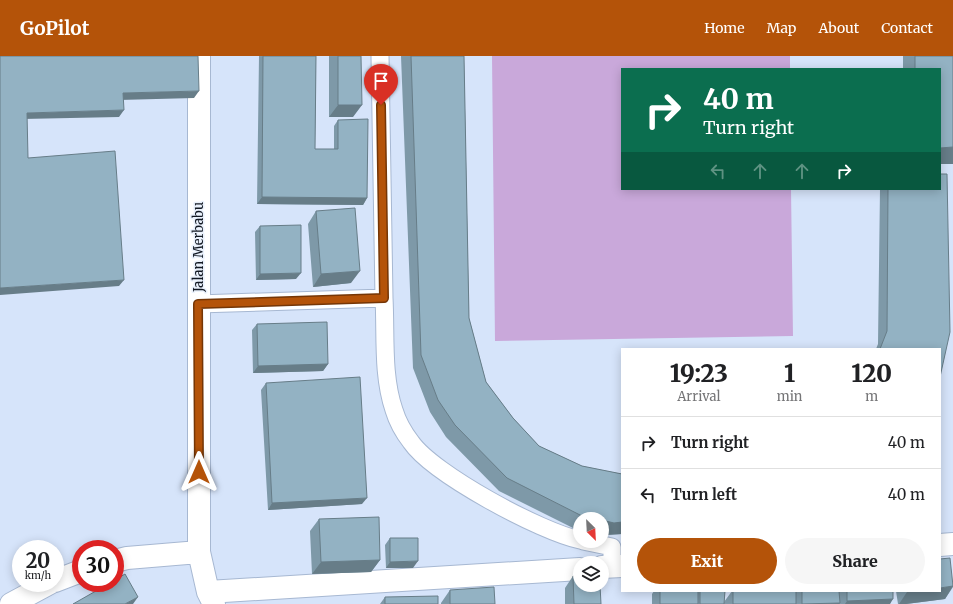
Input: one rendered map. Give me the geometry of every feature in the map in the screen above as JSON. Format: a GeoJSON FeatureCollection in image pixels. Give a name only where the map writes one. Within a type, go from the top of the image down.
{"type":"FeatureCollection","features":[{"type":"Feature","properties":{"kind":"street","name":"Jalan Merbabu"},"geometry":{"type":"LineString","coordinates":[[199,56],[199,552],[211,598]]}},
{"type":"Feature","properties":{"kind":"street"},"geometry":{"type":"LineString","coordinates":[[941,544],[953,544]]}},
{"type":"Feature","properties":{"kind":"street"},"geometry":{"type":"LineString","coordinates":[[124,559],[199,552]]}},
{"type":"Feature","properties":{"kind":"street"},"geometry":{"type":"LineString","coordinates":[[211,598],[573,570]]}},
{"type":"Feature","properties":{"kind":"street"},"geometry":{"type":"LineString","coordinates":[[11,604],[33,592]]}},
{"type":"Feature","properties":{"kind":"lane"},"geometry":{"type":"LineString","coordinates":[[380,56],[384,298],[387,376],[394,410],[411,443],[434,464],[496,504],[564,537],[573,539]]}},
{"type":"Feature","properties":{"kind":"lane"},"geometry":{"type":"LineString","coordinates":[[198,304],[384,298]]}},
{"type":"Feature","properties":{"kind":"lane"},"geometry":{"type":"LineString","coordinates":[[609,546],[612,547],[612,567]]}},
{"type":"Feature","properties":{"kind":"shaded area"},"geometry":{"type":"Polygon","coordinates":[[[492,56],[790,56],[790,68],[621,68],[621,190],[791,190],[793,336],[495,341],[492,56]]]}},
{"type":"Feature","properties":{"kind":"building"},"geometry":{"type":"Polygon","coordinates":[[[0,56],[198,56],[199,91],[123,93],[124,110],[27,113],[28,158],[115,151],[124,280],[0,288],[0,56]]]}},
{"type":"Feature","properties":{"kind":"building"},"geometry":{"type":"Polygon","coordinates":[[[263,56],[316,56],[315,149],[338,149],[338,120],[368,119],[367,198],[262,197],[263,56]]]}},
{"type":"Feature","properties":{"kind":"building"},"geometry":{"type":"Polygon","coordinates":[[[338,56],[361,56],[362,105],[338,105],[338,56]]]}},
{"type":"Feature","properties":{"kind":"building"},"geometry":{"type":"Polygon","coordinates":[[[411,56],[464,56],[469,318],[486,382],[513,418],[539,446],[582,466],[621,474],[621,522],[609,522],[609,512],[574,512],[507,478],[455,425],[438,400],[421,355],[411,56]]]}},
{"type":"Feature","properties":{"kind":"building"},"geometry":{"type":"Polygon","coordinates":[[[915,56],[953,56],[953,147],[941,148],[941,68],[915,68],[915,56]]]}},
{"type":"Feature","properties":{"kind":"building"},"geometry":{"type":"Polygon","coordinates":[[[941,174],[947,174],[950,332],[941,372],[941,348],[880,348],[887,331],[888,190],[941,190],[941,174]]]}},
{"type":"Feature","properties":{"kind":"building"},"geometry":{"type":"Polygon","coordinates":[[[355,208],[360,271],[321,274],[316,211],[355,208]]]}},
{"type":"Feature","properties":{"kind":"building"},"geometry":{"type":"Polygon","coordinates":[[[301,225],[301,273],[260,274],[260,226],[301,225]]]}},
{"type":"Feature","properties":{"kind":"building"},"geometry":{"type":"Polygon","coordinates":[[[327,322],[328,364],[258,366],[257,324],[327,322]]]}},
{"type":"Feature","properties":{"kind":"building"},"geometry":{"type":"Polygon","coordinates":[[[360,377],[367,498],[272,503],[266,383],[360,377]]]}},
{"type":"Feature","properties":{"kind":"building"},"geometry":{"type":"Polygon","coordinates":[[[379,517],[380,560],[321,562],[319,519],[379,517]]]}},
{"type":"Feature","properties":{"kind":"building"},"geometry":{"type":"Polygon","coordinates":[[[390,538],[418,538],[418,561],[390,562],[390,538]]]}},
{"type":"Feature","properties":{"kind":"building"},"geometry":{"type":"Polygon","coordinates":[[[950,558],[953,586],[941,588],[941,559],[950,558]]]}},
{"type":"Feature","properties":{"kind":"building"},"geometry":{"type":"Polygon","coordinates":[[[124,575],[138,597],[125,604],[73,604],[94,592],[124,592],[124,575]]]}},
{"type":"Feature","properties":{"kind":"building"},"geometry":{"type":"Polygon","coordinates":[[[494,587],[495,604],[450,604],[450,590],[494,587]]]}},
{"type":"Feature","properties":{"kind":"building"},"geometry":{"type":"Polygon","coordinates":[[[574,592],[600,592],[601,604],[574,604],[574,592]]]}},
{"type":"Feature","properties":{"kind":"building"},"geometry":{"type":"Polygon","coordinates":[[[660,592],[698,592],[698,604],[660,604],[660,592]]]}},
{"type":"Feature","properties":{"kind":"building"},"geometry":{"type":"Polygon","coordinates":[[[700,592],[725,592],[724,604],[700,604],[700,592]]]}},
{"type":"Feature","properties":{"kind":"building"},"geometry":{"type":"Polygon","coordinates":[[[733,592],[796,592],[796,604],[733,604],[733,592]]]}},
{"type":"Feature","properties":{"kind":"building"},"geometry":{"type":"Polygon","coordinates":[[[802,592],[839,592],[840,603],[802,604],[802,592]]]}},
{"type":"Feature","properties":{"kind":"building"},"geometry":{"type":"Polygon","coordinates":[[[847,592],[893,592],[893,599],[847,601],[847,592]]]}},
{"type":"Feature","properties":{"kind":"building"},"geometry":{"type":"Polygon","coordinates":[[[438,596],[438,604],[385,604],[385,597],[438,596]]]}},
{"type":"Feature","properties":{"kind":"route"},"geometry":{"type":"LineString","coordinates":[[199,472],[198,304],[384,298],[381,105]]}}]}
